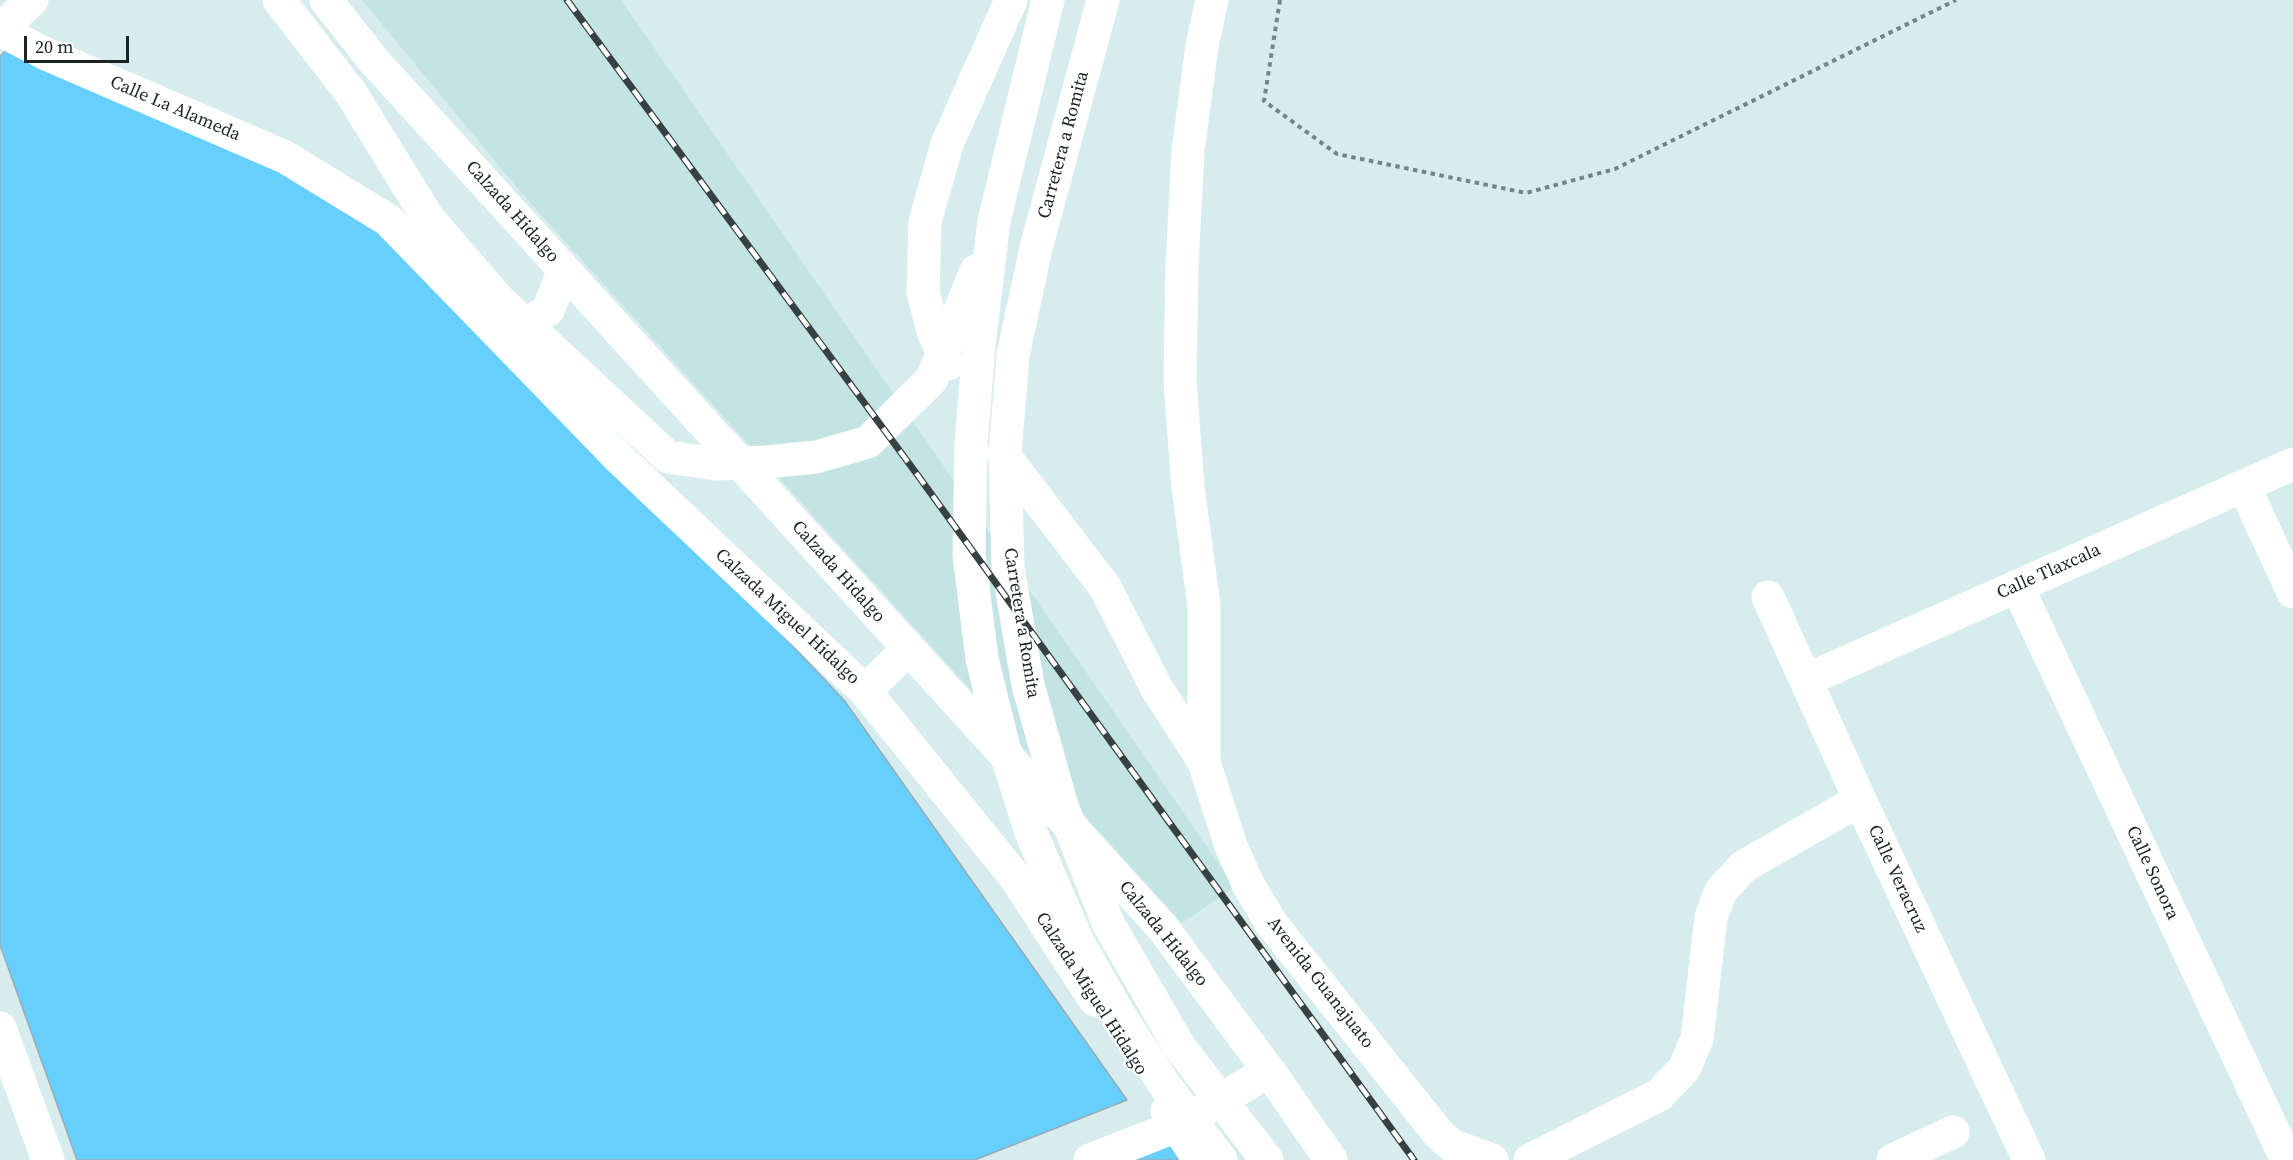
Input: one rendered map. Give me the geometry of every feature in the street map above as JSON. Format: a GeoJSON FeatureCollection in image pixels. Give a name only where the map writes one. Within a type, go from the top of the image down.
{"type":"FeatureCollection","features":[{"type":"Feature","properties":{"kind":"street"},"geometry":{"type":"LineString","coordinates":[[0,30],[32,0]]}},
{"type":"Feature","properties":{"kind":"street"},"geometry":{"type":"LineString","coordinates":[[279,0],[351,93],[428,218],[496,314],[668,458],[716,464],[816,457],[868,442],[932,379],[958,319],[994,222],[1048,0]]}},
{"type":"Feature","properties":{"kind":"street","name":"Calzada Hidalgo"},"geometry":{"type":"LineString","coordinates":[[326,0],[374,61],[1162,927],[1269,1071],[1331,1160]]}},
{"type":"Feature","properties":{"kind":"street"},"geometry":{"type":"LineString","coordinates":[[1011,0],[947,144],[926,222],[923,292],[934,334],[971,413],[1105,587],[1156,687],[1204,762]]}},
{"type":"Feature","properties":{"kind":"street","name":"Carretera a Romita"},"geometry":{"type":"LineString","coordinates":[[1103,0],[1036,248],[1013,356],[1005,453],[1008,568],[1031,696],[1062,806],[1108,923],[1179,1046],[1267,1160]]}},
{"type":"Feature","properties":{"kind":"street"},"geometry":{"type":"LineString","coordinates":[[1204,762],[1204,606],[1188,487],[1180,381],[1182,265],[1188,152],[1202,45],[1212,0]]}},
{"type":"Feature","properties":{"kind":"street","name":"Calle La Alameda"},"geometry":{"type":"LineString","coordinates":[[0,30],[44,53],[285,157]]}},
{"type":"Feature","properties":{"kind":"street","name":"Calzada Miguel Hidalgo"},"geometry":{"type":"LineString","coordinates":[[285,157],[388,220],[496,314],[619,458],[865,691],[1014,877],[1199,1160]]}},
{"type":"Feature","properties":{"kind":"street"},"geometry":{"type":"LineString","coordinates":[[994,222],[979,345],[971,446],[969,555],[982,659],[1003,744],[1032,835],[1079,944],[1119,1016],[1164,1084],[1221,1160]]}},
{"type":"Feature","properties":{"kind":"street"},"geometry":{"type":"LineString","coordinates":[[496,314],[522,328],[548,310],[564,270]]}},
{"type":"Feature","properties":{"kind":"street","name":"Calle Tlaxcala"},"geometry":{"type":"LineString","coordinates":[[1806,680],[2293,464]]}},
{"type":"Feature","properties":{"kind":"street"},"geometry":{"type":"LineString","coordinates":[[2244,486],[2293,592]]}},
{"type":"Feature","properties":{"kind":"street","name":"Calle Sonora"},"geometry":{"type":"LineString","coordinates":[[2017,586],[2288,1160]]}},
{"type":"Feature","properties":{"kind":"street","name":"Calle Veracruz"},"geometry":{"type":"LineString","coordinates":[[1768,597],[1860,800],[2029,1160]]}},
{"type":"Feature","properties":{"kind":"street"},"geometry":{"type":"LineString","coordinates":[[865,691],[908,649]]}},
{"type":"Feature","properties":{"kind":"street","name":"Avenida Guanajuato"},"geometry":{"type":"LineString","coordinates":[[1204,762],[1231,846],[1248,884],[1272,923],[1438,1133],[1451,1145],[1492,1160]]}},
{"type":"Feature","properties":{"kind":"street"},"geometry":{"type":"LineString","coordinates":[[1530,1160],[1659,1095],[1684,1069],[1697,1039],[1711,917],[1721,891],[1744,866],[1860,800]]}},
{"type":"Feature","properties":{"kind":"street"},"geometry":{"type":"LineString","coordinates":[[1074,968],[1098,951],[1126,938],[1162,927]]}},
{"type":"Feature","properties":{"kind":"street"},"geometry":{"type":"LineString","coordinates":[[0,1028],[11,1094],[48,1160]]}},
{"type":"Feature","properties":{"kind":"street"},"geometry":{"type":"LineString","coordinates":[[1090,1160],[1177,1126],[1269,1071]]}},
{"type":"Feature","properties":{"kind":"street"},"geometry":{"type":"LineString","coordinates":[[1893,1160],[1953,1132]]}},
{"type":"Feature","properties":{"kind":"path"},"geometry":{"type":"LineString","coordinates":[[1280,0],[1264,101],[1337,154],[1526,193],[1615,169],[1956,0]]}},
{"type":"Feature","properties":{"kind":"shaded area"},"geometry":{"type":"Polygon","coordinates":[[[362,0],[621,0],[1235,887],[1182,923],[524,196],[362,0]]]}},
{"type":"Feature","properties":{"kind":"building"},"geometry":{"type":"Polygon","coordinates":[[[17,39],[388,220],[844,700],[1127,1100],[975,1160],[77,1160],[0,945],[0,56],[17,39]]]}},
{"type":"Feature","properties":{"kind":"building"},"geometry":{"type":"Polygon","coordinates":[[[1177,1126],[1199,1160],[1089,1160],[1177,1126]]]}},
{"type":"Feature","properties":{"kind":"railway"},"geometry":{"type":"LineString","coordinates":[[567,0],[919,477],[1414,1160]]}}]}
